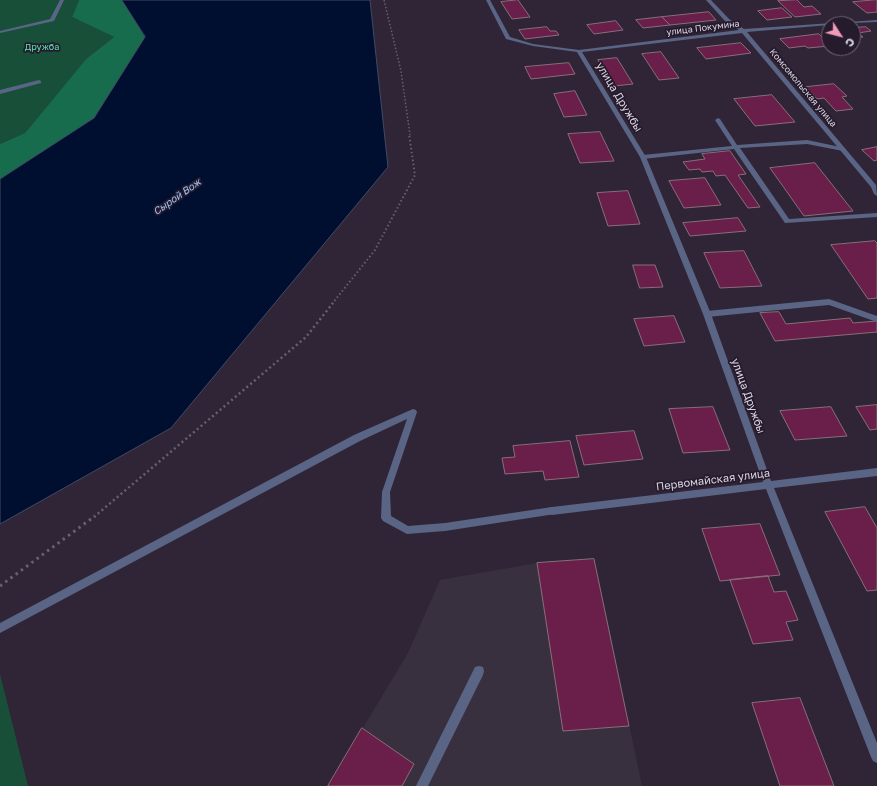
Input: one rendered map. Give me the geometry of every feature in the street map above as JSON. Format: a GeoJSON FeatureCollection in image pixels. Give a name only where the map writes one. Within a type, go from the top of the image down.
{"type":"FeatureCollection","features":[{"type":"Feature","properties":{"kind":"street"},"geometry":{"type":"LineString","coordinates":[[0,32],[52,20],[62,0]]}},
{"type":"Feature","properties":{"kind":"street","name":"улица Покумина"},"geometry":{"type":"LineString","coordinates":[[488,0],[508,38],[533,46],[579,51],[743,30],[821,25]]}},
{"type":"Feature","properties":{"kind":"street","name":"Комсомольская улица"},"geometry":{"type":"LineString","coordinates":[[708,0],[727,20],[743,30],[876,186],[877,194]]}},
{"type":"Feature","properties":{"kind":"street"},"geometry":{"type":"LineString","coordinates":[[861,22],[877,21]]}},
{"type":"Feature","properties":{"kind":"street","name":"улица Дружбы"},"geometry":{"type":"LineString","coordinates":[[579,51],[643,157],[707,314],[769,486],[877,757]]}},
{"type":"Feature","properties":{"kind":"street"},"geometry":{"type":"LineString","coordinates":[[0,92],[39,82]]}},
{"type":"Feature","properties":{"kind":"street"},"geometry":{"type":"LineString","coordinates":[[718,120],[788,221],[877,215]]}},
{"type":"Feature","properties":{"kind":"street"},"geometry":{"type":"LineString","coordinates":[[643,157],[736,147],[807,142],[843,149]]}},
{"type":"Feature","properties":{"kind":"street"},"geometry":{"type":"LineString","coordinates":[[707,314],[829,302],[877,319]]}},
{"type":"Feature","properties":{"kind":"street","name":"Первомайская улица"},"geometry":{"type":"LineString","coordinates":[[0,628],[357,438],[414,412],[386,492],[386,518],[407,530],[445,527],[552,511],[877,472]]}},
{"type":"Feature","properties":{"kind":"street"},"geometry":{"type":"LineString","coordinates":[[422,786],[479,671]]}},
{"type":"Feature","properties":{"kind":"path"},"geometry":{"type":"LineString","coordinates":[[0,586],[86,524],[306,337],[375,250],[415,175],[401,70],[384,0]]}},
{"type":"Feature","properties":{"kind":"shaded area"},"geometry":{"type":"Polygon","coordinates":[[[594,559],[642,786],[328,786],[408,653],[440,580],[537,563],[594,559]]]}},
{"type":"Feature","properties":{"kind":"green space","name":"Дружба"},"geometry":{"type":"Polygon","coordinates":[[[0,0],[79,0],[72,17],[114,37],[86,59],[25,133],[0,144],[0,0]]]}},
{"type":"Feature","properties":{"kind":"green space"},"geometry":{"type":"Polygon","coordinates":[[[79,0],[122,0],[145,37],[94,118],[0,179],[0,144],[25,133],[86,59],[114,37],[72,17],[79,0]]]}},
{"type":"Feature","properties":{"kind":"green space"},"geometry":{"type":"Polygon","coordinates":[[[0,674],[28,786],[0,786],[0,674]]]}},
{"type":"Feature","properties":{"kind":"water","name":"Сырой Вож"},"geometry":{"type":"Polygon","coordinates":[[[122,0],[370,0],[388,167],[171,428],[0,524],[0,179],[94,118],[145,37],[122,0]]]}},
{"type":"Feature","properties":{"kind":"building"},"geometry":{"type":"Polygon","coordinates":[[[518,0],[530,17],[512,19],[501,2],[518,0]]]}},
{"type":"Feature","properties":{"kind":"building"},"geometry":{"type":"Polygon","coordinates":[[[797,0],[804,7],[812,6],[821,14],[795,17],[778,1],[797,0]]]}},
{"type":"Feature","properties":{"kind":"building"},"geometry":{"type":"Polygon","coordinates":[[[877,0],[877,12],[867,13],[853,2],[877,0]]]}},
{"type":"Feature","properties":{"kind":"building"},"geometry":{"type":"Polygon","coordinates":[[[782,8],[792,17],[767,20],[758,11],[782,8]]]}},
{"type":"Feature","properties":{"kind":"building"},"geometry":{"type":"Polygon","coordinates":[[[709,12],[716,20],[670,25],[662,17],[709,12]]]}},
{"type":"Feature","properties":{"kind":"building"},"geometry":{"type":"Polygon","coordinates":[[[662,17],[670,25],[643,28],[636,20],[662,17]]]}},
{"type":"Feature","properties":{"kind":"building"},"geometry":{"type":"Polygon","coordinates":[[[616,21],[623,30],[594,34],[587,25],[616,21]]]}},
{"type":"Feature","properties":{"kind":"building"},"geometry":{"type":"Polygon","coordinates":[[[547,27],[550,31],[556,31],[559,35],[525,39],[519,30],[547,27]]]}},
{"type":"Feature","properties":{"kind":"building"},"geometry":{"type":"Polygon","coordinates":[[[861,27],[866,27],[871,31],[861,33],[861,27]]]}},
{"type":"Feature","properties":{"kind":"building"},"geometry":{"type":"Polygon","coordinates":[[[819,34],[821,36],[821,47],[808,48],[805,46],[789,48],[780,39],[819,34]]]}},
{"type":"Feature","properties":{"kind":"building"},"geometry":{"type":"Polygon","coordinates":[[[741,43],[751,53],[706,59],[697,48],[741,43]]]}},
{"type":"Feature","properties":{"kind":"building"},"geometry":{"type":"Polygon","coordinates":[[[661,52],[679,78],[659,80],[642,54],[661,52]]]}},
{"type":"Feature","properties":{"kind":"building"},"geometry":{"type":"Polygon","coordinates":[[[617,58],[633,84],[614,86],[598,60],[617,58]]]}},
{"type":"Feature","properties":{"kind":"building"},"geometry":{"type":"Polygon","coordinates":[[[569,63],[575,74],[531,79],[525,67],[569,63]]]}},
{"type":"Feature","properties":{"kind":"building"},"geometry":{"type":"Polygon","coordinates":[[[834,84],[847,96],[842,97],[853,109],[836,111],[824,98],[817,99],[806,87],[834,84]]]}},
{"type":"Feature","properties":{"kind":"building"},"geometry":{"type":"Polygon","coordinates":[[[575,91],[587,115],[564,117],[554,94],[575,91]]]}},
{"type":"Feature","properties":{"kind":"building"},"geometry":{"type":"Polygon","coordinates":[[[772,95],[795,122],[755,126],[734,99],[772,95]]]}},
{"type":"Feature","properties":{"kind":"building"},"geometry":{"type":"Polygon","coordinates":[[[600,132],[614,161],[580,163],[568,134],[600,132]]]}},
{"type":"Feature","properties":{"kind":"building"},"geometry":{"type":"Polygon","coordinates":[[[877,147],[877,160],[874,161],[862,150],[877,147]]]}},
{"type":"Feature","properties":{"kind":"building"},"geometry":{"type":"Polygon","coordinates":[[[730,151],[746,174],[738,175],[760,207],[748,208],[725,175],[716,176],[713,171],[702,172],[700,169],[689,170],[683,162],[705,159],[702,154],[730,151]]]}},
{"type":"Feature","properties":{"kind":"building"},"geometry":{"type":"Polygon","coordinates":[[[815,163],[853,211],[804,216],[770,168],[815,163]]]}},
{"type":"Feature","properties":{"kind":"building"},"geometry":{"type":"Polygon","coordinates":[[[705,178],[721,205],[684,208],[669,181],[705,178]]]}},
{"type":"Feature","properties":{"kind":"building"},"geometry":{"type":"Polygon","coordinates":[[[628,191],[640,224],[608,226],[597,193],[628,191]]]}},
{"type":"Feature","properties":{"kind":"building"},"geometry":{"type":"Polygon","coordinates":[[[738,218],[746,231],[690,236],[683,223],[738,218]]]}},
{"type":"Feature","properties":{"kind":"building"},"geometry":{"type":"Polygon","coordinates":[[[875,241],[877,243],[877,298],[868,299],[831,245],[875,241]]]}},
{"type":"Feature","properties":{"kind":"building"},"geometry":{"type":"Polygon","coordinates":[[[744,251],[762,286],[720,288],[704,253],[744,251]]]}},
{"type":"Feature","properties":{"kind":"building"},"geometry":{"type":"Polygon","coordinates":[[[633,265],[655,265],[663,287],[640,288],[633,265]]]}},
{"type":"Feature","properties":{"kind":"building"},"geometry":{"type":"Polygon","coordinates":[[[779,312],[786,324],[850,318],[853,323],[877,321],[877,332],[775,341],[760,313],[779,312]]]}},
{"type":"Feature","properties":{"kind":"building"},"geometry":{"type":"Polygon","coordinates":[[[674,316],[685,342],[644,346],[634,319],[674,316]]]}},
{"type":"Feature","properties":{"kind":"building"},"geometry":{"type":"Polygon","coordinates":[[[877,405],[877,429],[870,430],[856,407],[877,405]]]}},
{"type":"Feature","properties":{"kind":"building"},"geometry":{"type":"Polygon","coordinates":[[[713,407],[730,450],[683,453],[669,409],[713,407]]]}},
{"type":"Feature","properties":{"kind":"building"},"geometry":{"type":"Polygon","coordinates":[[[831,407],[847,436],[795,440],[780,411],[831,407]]]}},
{"type":"Feature","properties":{"kind":"building"},"geometry":{"type":"Polygon","coordinates":[[[634,431],[643,459],[584,465],[576,436],[634,431]]]}},
{"type":"Feature","properties":{"kind":"building"},"geometry":{"type":"Polygon","coordinates":[[[570,441],[579,477],[545,480],[543,471],[505,474],[502,458],[515,457],[513,446],[570,441]]]}},
{"type":"Feature","properties":{"kind":"building"},"geometry":{"type":"Polygon","coordinates":[[[865,507],[877,528],[877,590],[867,591],[825,512],[865,507]]]}},
{"type":"Feature","properties":{"kind":"building"},"geometry":{"type":"Polygon","coordinates":[[[760,524],[780,575],[720,581],[702,529],[760,524]]]}},
{"type":"Feature","properties":{"kind":"building"},"geometry":{"type":"Polygon","coordinates":[[[594,559],[629,726],[563,731],[537,563],[594,559]]]}},
{"type":"Feature","properties":{"kind":"building"},"geometry":{"type":"Polygon","coordinates":[[[768,576],[774,592],[786,591],[798,620],[786,622],[793,640],[753,644],[730,580],[768,576]]]}},
{"type":"Feature","properties":{"kind":"building"},"geometry":{"type":"Polygon","coordinates":[[[800,698],[834,786],[780,786],[752,703],[800,698]]]}},
{"type":"Feature","properties":{"kind":"building"},"geometry":{"type":"Polygon","coordinates":[[[362,728],[414,764],[402,786],[328,786],[362,728]]]}}]}
